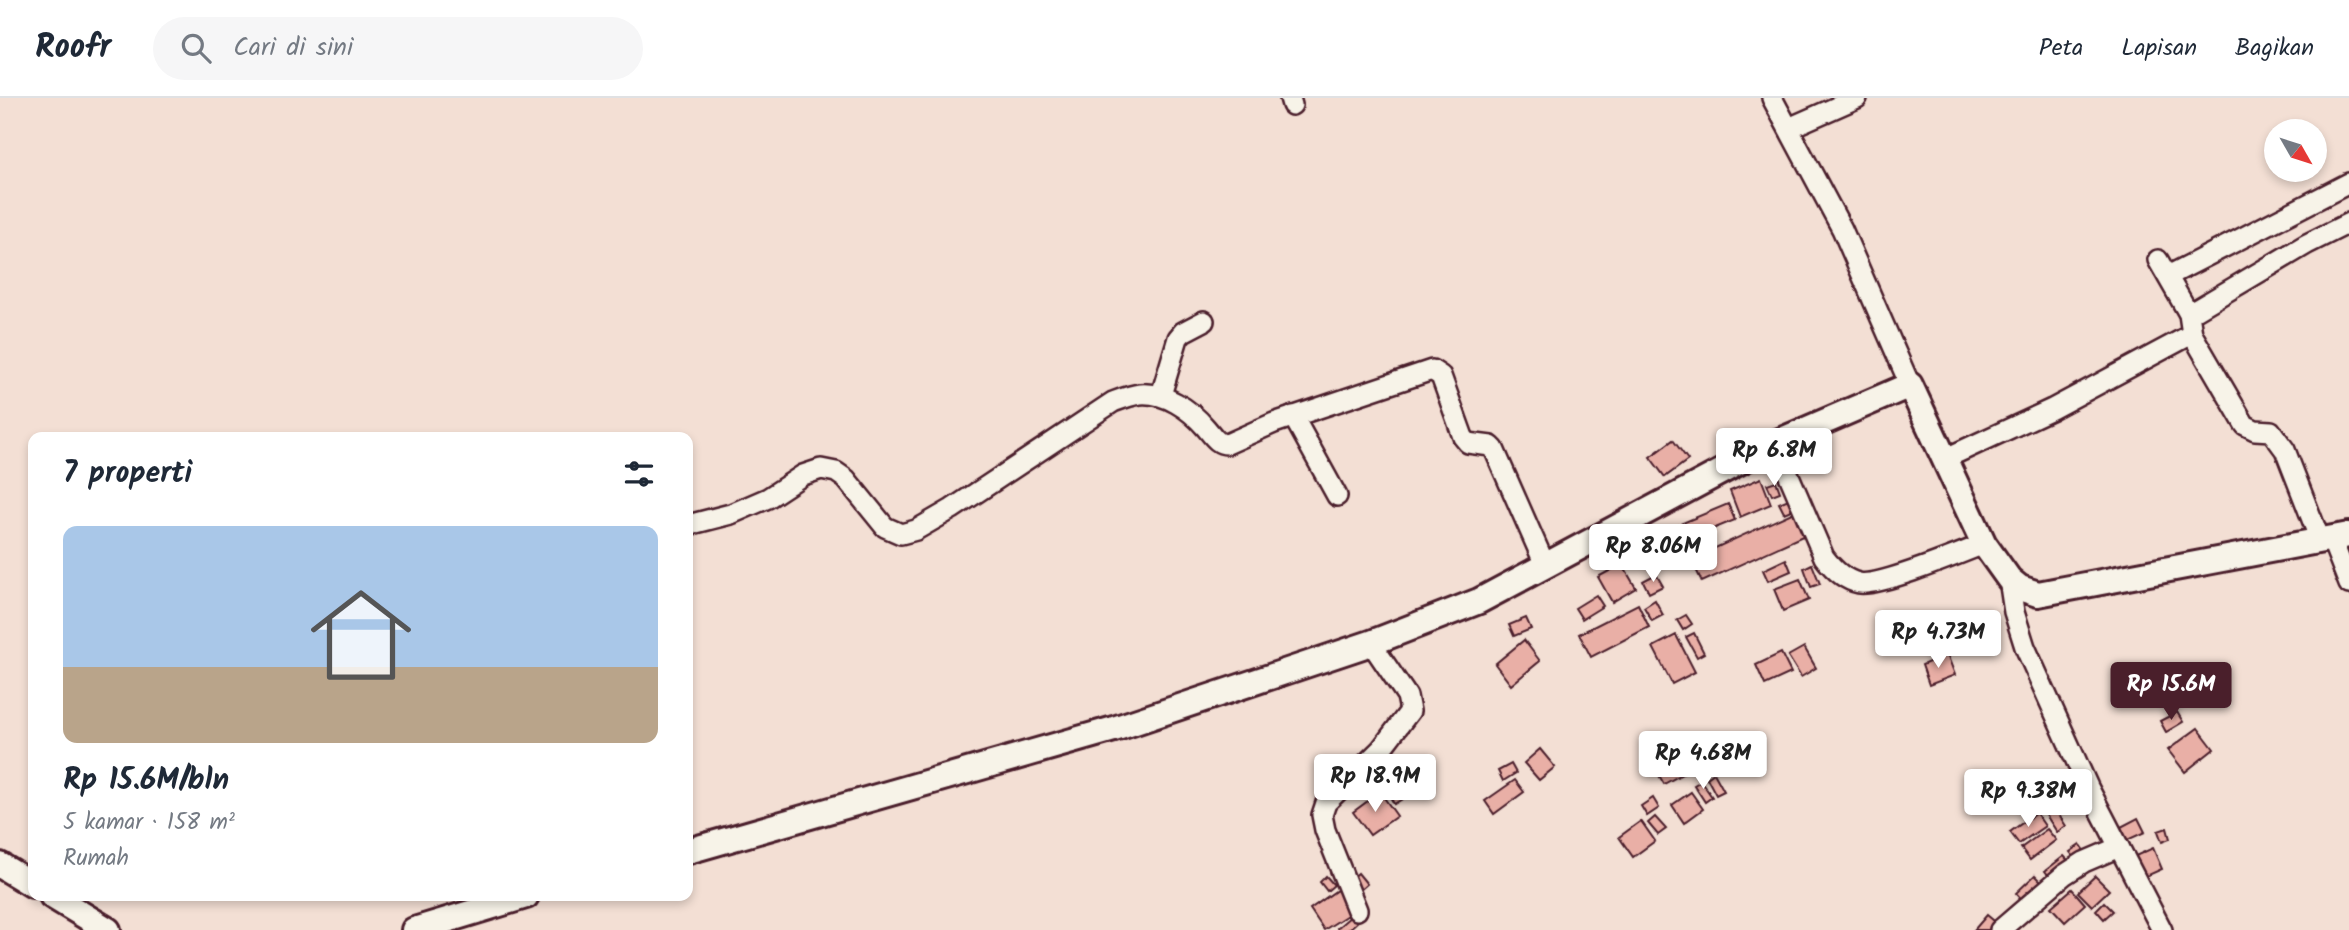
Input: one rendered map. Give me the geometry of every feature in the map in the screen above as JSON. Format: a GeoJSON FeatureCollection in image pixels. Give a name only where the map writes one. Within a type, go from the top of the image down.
{"type":"FeatureCollection","features":[{"type":"Feature","properties":{"kind":"street"},"geometry":{"type":"LineString","coordinates":[[1772,98],[1842,229],[1910,385],[1984,544],[2009,579],[2020,588],[2038,594],[2333,538]]}},
{"type":"Feature","properties":{"kind":"street"},"geometry":{"type":"LineString","coordinates":[[1789,128],[1857,98]]}},
{"type":"Feature","properties":{"kind":"street"},"geometry":{"type":"LineString","coordinates":[[2349,183],[2163,268],[2189,314],[2192,334],[2245,425],[2255,430],[2271,431],[2284,450],[2333,538],[2349,584]]}},
{"type":"Feature","properties":{"kind":"street"},"geometry":{"type":"LineString","coordinates":[[2189,314],[2307,244],[2349,223]]}},
{"type":"Feature","properties":{"kind":"street"},"geometry":{"type":"LineString","coordinates":[[1161,396],[1178,338],[1183,332],[1204,321]]}},
{"type":"Feature","properties":{"kind":"street"},"geometry":{"type":"LineString","coordinates":[[1944,459],[2052,409],[2192,334]]}},
{"type":"Feature","properties":{"kind":"street"},"geometry":{"type":"LineString","coordinates":[[693,524],[731,513],[768,498],[803,475],[821,469],[836,472],[846,479],[885,527],[901,534],[916,530],[952,509],[1113,402],[1139,394],[1161,396],[1187,411],[1222,444],[1293,416],[1432,370],[1441,376],[1462,437],[1468,443],[1491,446],[1494,449],[1546,567]]}},
{"type":"Feature","properties":{"kind":"street"},"geometry":{"type":"LineString","coordinates":[[693,850],[1114,729],[1371,643],[1479,601],[1775,443],[1910,385]]}},
{"type":"Feature","properties":{"kind":"street"},"geometry":{"type":"LineString","coordinates":[[1293,416],[1337,496]]}},
{"type":"Feature","properties":{"kind":"street"},"geometry":{"type":"LineString","coordinates":[[1775,443],[1824,557],[1831,567],[1847,579],[1868,584],[1984,544]]}},
{"type":"Feature","properties":{"kind":"street"},"geometry":{"type":"LineString","coordinates":[[2009,579],[2014,612],[2025,647],[2088,788],[2162,930]]}},
{"type":"Feature","properties":{"kind":"street"},"geometry":{"type":"LineString","coordinates":[[1357,910],[1325,830],[1322,815],[1326,803],[1381,749],[1408,716],[1410,705],[1371,643]]}},
{"type":"Feature","properties":{"kind":"street"},"geometry":{"type":"LineString","coordinates":[[2000,930],[2064,875],[2084,862],[2119,847]]}},
{"type":"Feature","properties":{"kind":"street"},"geometry":{"type":"LineString","coordinates":[[0,864],[28,882]]}},
{"type":"Feature","properties":{"kind":"street"},"geometry":{"type":"LineString","coordinates":[[60,901],[108,930]]}},
{"type":"Feature","properties":{"kind":"street"},"geometry":{"type":"LineString","coordinates":[[414,930],[510,901]]}},
{"type":"Feature","properties":{"kind":"building"},"geometry":{"type":"Polygon","coordinates":[[[1673,440],[1688,460],[1665,477],[1650,457],[1673,440]]]}},
{"type":"Feature","properties":{"kind":"building"},"geometry":{"type":"Polygon","coordinates":[[[1761,478],[1771,504],[1740,517],[1730,491],[1761,478]]]}},
{"type":"Feature","properties":{"kind":"building"},"geometry":{"type":"Polygon","coordinates":[[[1776,481],[1780,492],[1772,495],[1767,484],[1776,481]]]}},
{"type":"Feature","properties":{"kind":"building"},"geometry":{"type":"Polygon","coordinates":[[[1791,498],[1796,508],[1784,513],[1779,503],[1791,498]]]}},
{"type":"Feature","properties":{"kind":"building"},"geometry":{"type":"Polygon","coordinates":[[[1728,504],[1735,520],[1686,540],[1680,524],[1728,504]]]}},
{"type":"Feature","properties":{"kind":"building"},"geometry":{"type":"Polygon","coordinates":[[[1794,512],[1805,535],[1702,582],[1691,559],[1794,512]]]}},
{"type":"Feature","properties":{"kind":"building"},"geometry":{"type":"Polygon","coordinates":[[[1786,559],[1791,571],[1768,581],[1763,570],[1786,559]]]}},
{"type":"Feature","properties":{"kind":"building"},"geometry":{"type":"Polygon","coordinates":[[[1622,564],[1636,588],[1612,602],[1598,577],[1622,564]]]}},
{"type":"Feature","properties":{"kind":"building"},"geometry":{"type":"Polygon","coordinates":[[[1812,564],[1820,584],[1811,587],[1804,568],[1812,564]]]}},
{"type":"Feature","properties":{"kind":"building"},"geometry":{"type":"Polygon","coordinates":[[[1656,574],[1663,586],[1649,593],[1643,581],[1656,574]]]}},
{"type":"Feature","properties":{"kind":"building"},"geometry":{"type":"Polygon","coordinates":[[[1800,579],[1809,600],[1783,611],[1774,589],[1800,579]]]}},
{"type":"Feature","properties":{"kind":"building"},"geometry":{"type":"Polygon","coordinates":[[[1596,595],[1603,606],[1582,619],[1575,608],[1596,595]]]}},
{"type":"Feature","properties":{"kind":"building"},"geometry":{"type":"Polygon","coordinates":[[[1655,600],[1663,615],[1652,621],[1644,607],[1655,600]]]}},
{"type":"Feature","properties":{"kind":"building"},"geometry":{"type":"Polygon","coordinates":[[[1638,604],[1649,627],[1591,657],[1579,634],[1638,604]]]}},
{"type":"Feature","properties":{"kind":"building"},"geometry":{"type":"Polygon","coordinates":[[[1686,615],[1692,624],[1683,630],[1677,620],[1686,615]]]}},
{"type":"Feature","properties":{"kind":"building"},"geometry":{"type":"Polygon","coordinates":[[[1526,618],[1531,629],[1514,636],[1509,625],[1526,618]]]}},
{"type":"Feature","properties":{"kind":"building"},"geometry":{"type":"Polygon","coordinates":[[[1694,633],[1704,653],[1697,657],[1686,637],[1694,633]]]}},
{"type":"Feature","properties":{"kind":"building"},"geometry":{"type":"Polygon","coordinates":[[[1676,635],[1695,672],[1672,684],[1653,647],[1676,635]]]}},
{"type":"Feature","properties":{"kind":"building"},"geometry":{"type":"Polygon","coordinates":[[[1524,640],[1540,661],[1511,685],[1495,664],[1524,640]]]}},
{"type":"Feature","properties":{"kind":"building"},"geometry":{"type":"Polygon","coordinates":[[[1804,647],[1816,668],[1801,677],[1788,656],[1804,647]]]}},
{"type":"Feature","properties":{"kind":"building"},"geometry":{"type":"Polygon","coordinates":[[[1781,653],[1791,673],[1765,685],[1756,665],[1781,653]]]}},
{"type":"Feature","properties":{"kind":"building"},"geometry":{"type":"Polygon","coordinates":[[[1947,654],[1955,675],[1929,685],[1922,665],[1947,654]]]}},
{"type":"Feature","properties":{"kind":"building"},"geometry":{"type":"Polygon","coordinates":[[[2177,712],[2183,722],[2166,732],[2160,721],[2177,712]]]}},
{"type":"Feature","properties":{"kind":"building"},"geometry":{"type":"Polygon","coordinates":[[[2198,728],[2214,749],[2185,772],[2168,750],[2198,728]]]}},
{"type":"Feature","properties":{"kind":"building"},"geometry":{"type":"Polygon","coordinates":[[[1540,749],[1555,767],[1539,780],[1524,763],[1540,749]]]}},
{"type":"Feature","properties":{"kind":"building"},"geometry":{"type":"Polygon","coordinates":[[[1681,752],[1691,769],[1664,784],[1654,767],[1681,752]]]}},
{"type":"Feature","properties":{"kind":"building"},"geometry":{"type":"Polygon","coordinates":[[[1704,755],[1711,767],[1700,774],[1692,761],[1704,755]]]}},
{"type":"Feature","properties":{"kind":"building"},"geometry":{"type":"Polygon","coordinates":[[[1511,764],[1516,773],[1503,781],[1498,771],[1511,764]]]}},
{"type":"Feature","properties":{"kind":"building"},"geometry":{"type":"Polygon","coordinates":[[[1714,773],[1724,791],[1716,795],[1707,778],[1714,773]]]}},
{"type":"Feature","properties":{"kind":"building"},"geometry":{"type":"Polygon","coordinates":[[[1515,780],[1524,792],[1494,814],[1485,801],[1515,780]]]}},
{"type":"Feature","properties":{"kind":"building"},"geometry":{"type":"Polygon","coordinates":[[[1701,781],[1712,797],[1705,802],[1694,785],[1701,781]]]}},
{"type":"Feature","properties":{"kind":"building"},"geometry":{"type":"Polygon","coordinates":[[[1396,783],[1404,798],[1394,804],[1386,789],[1396,783]]]}},
{"type":"Feature","properties":{"kind":"building"},"geometry":{"type":"Polygon","coordinates":[[[1380,792],[1397,816],[1370,835],[1353,812],[1380,792]]]}},
{"type":"Feature","properties":{"kind":"building"},"geometry":{"type":"Polygon","coordinates":[[[1691,792],[1703,809],[1684,823],[1672,805],[1691,792]]]}},
{"type":"Feature","properties":{"kind":"building"},"geometry":{"type":"Polygon","coordinates":[[[1653,798],[1659,808],[1647,816],[1641,806],[1653,798]]]}},
{"type":"Feature","properties":{"kind":"building"},"geometry":{"type":"Polygon","coordinates":[[[2055,809],[2066,826],[2057,832],[2046,815],[2055,809]]]}},
{"type":"Feature","properties":{"kind":"building"},"geometry":{"type":"Polygon","coordinates":[[[2036,813],[2045,826],[2019,844],[2010,832],[2036,813]]]}},
{"type":"Feature","properties":{"kind":"building"},"geometry":{"type":"Polygon","coordinates":[[[1655,817],[1666,829],[1658,835],[1648,823],[1655,817]]]}},
{"type":"Feature","properties":{"kind":"building"},"geometry":{"type":"Polygon","coordinates":[[[2138,818],[2145,832],[2125,841],[2119,828],[2138,818]]]}},
{"type":"Feature","properties":{"kind":"building"},"geometry":{"type":"Polygon","coordinates":[[[1641,821],[1655,841],[1633,857],[1619,837],[1641,821]]]}},
{"type":"Feature","properties":{"kind":"building"},"geometry":{"type":"Polygon","coordinates":[[[2167,828],[2170,839],[2162,842],[2158,831],[2167,828]]]}},
{"type":"Feature","properties":{"kind":"building"},"geometry":{"type":"Polygon","coordinates":[[[2047,829],[2056,840],[2030,860],[2021,848],[2047,829]]]}},
{"type":"Feature","properties":{"kind":"building"},"geometry":{"type":"Polygon","coordinates":[[[2080,845],[2087,855],[2078,862],[2070,852],[2080,845]]]}},
{"type":"Feature","properties":{"kind":"building"},"geometry":{"type":"Polygon","coordinates":[[[2153,848],[2162,869],[2142,878],[2133,857],[2153,848]]]}},
{"type":"Feature","properties":{"kind":"building"},"geometry":{"type":"Polygon","coordinates":[[[2064,856],[2072,865],[2053,881],[2045,871],[2064,856]]]}},
{"type":"Feature","properties":{"kind":"building"},"geometry":{"type":"Polygon","coordinates":[[[1358,873],[1367,884],[1359,891],[1350,880],[1358,873]]]}},
{"type":"Feature","properties":{"kind":"building"},"geometry":{"type":"Polygon","coordinates":[[[2035,875],[2045,885],[2025,903],[2016,893],[2035,875]]]}},
{"type":"Feature","properties":{"kind":"building"},"geometry":{"type":"Polygon","coordinates":[[[1326,876],[1334,885],[1327,891],[1320,882],[1326,876]]]}},
{"type":"Feature","properties":{"kind":"building"},"geometry":{"type":"Polygon","coordinates":[[[2095,876],[2109,890],[2092,906],[2078,892],[2095,876]]]}},
{"type":"Feature","properties":{"kind":"building"},"geometry":{"type":"Polygon","coordinates":[[[2072,889],[2085,904],[2065,922],[2051,907],[2072,889]]]}},
{"type":"Feature","properties":{"kind":"building"},"geometry":{"type":"Polygon","coordinates":[[[1337,890],[1352,912],[1324,930],[1310,909],[1337,890]]]}},
{"type":"Feature","properties":{"kind":"building"},"geometry":{"type":"Polygon","coordinates":[[[2104,902],[2113,911],[2104,919],[2096,910],[2104,902]]]}},
{"type":"Feature","properties":{"kind":"building"},"geometry":{"type":"Polygon","coordinates":[[[1987,915],[2000,926],[1997,930],[1974,930],[1987,915]]]}},
{"type":"Feature","properties":{"kind":"building"},"geometry":{"type":"Polygon","coordinates":[[[1351,916],[1357,922],[1348,930],[1338,930],[1337,928],[1351,916]]]}}]}
